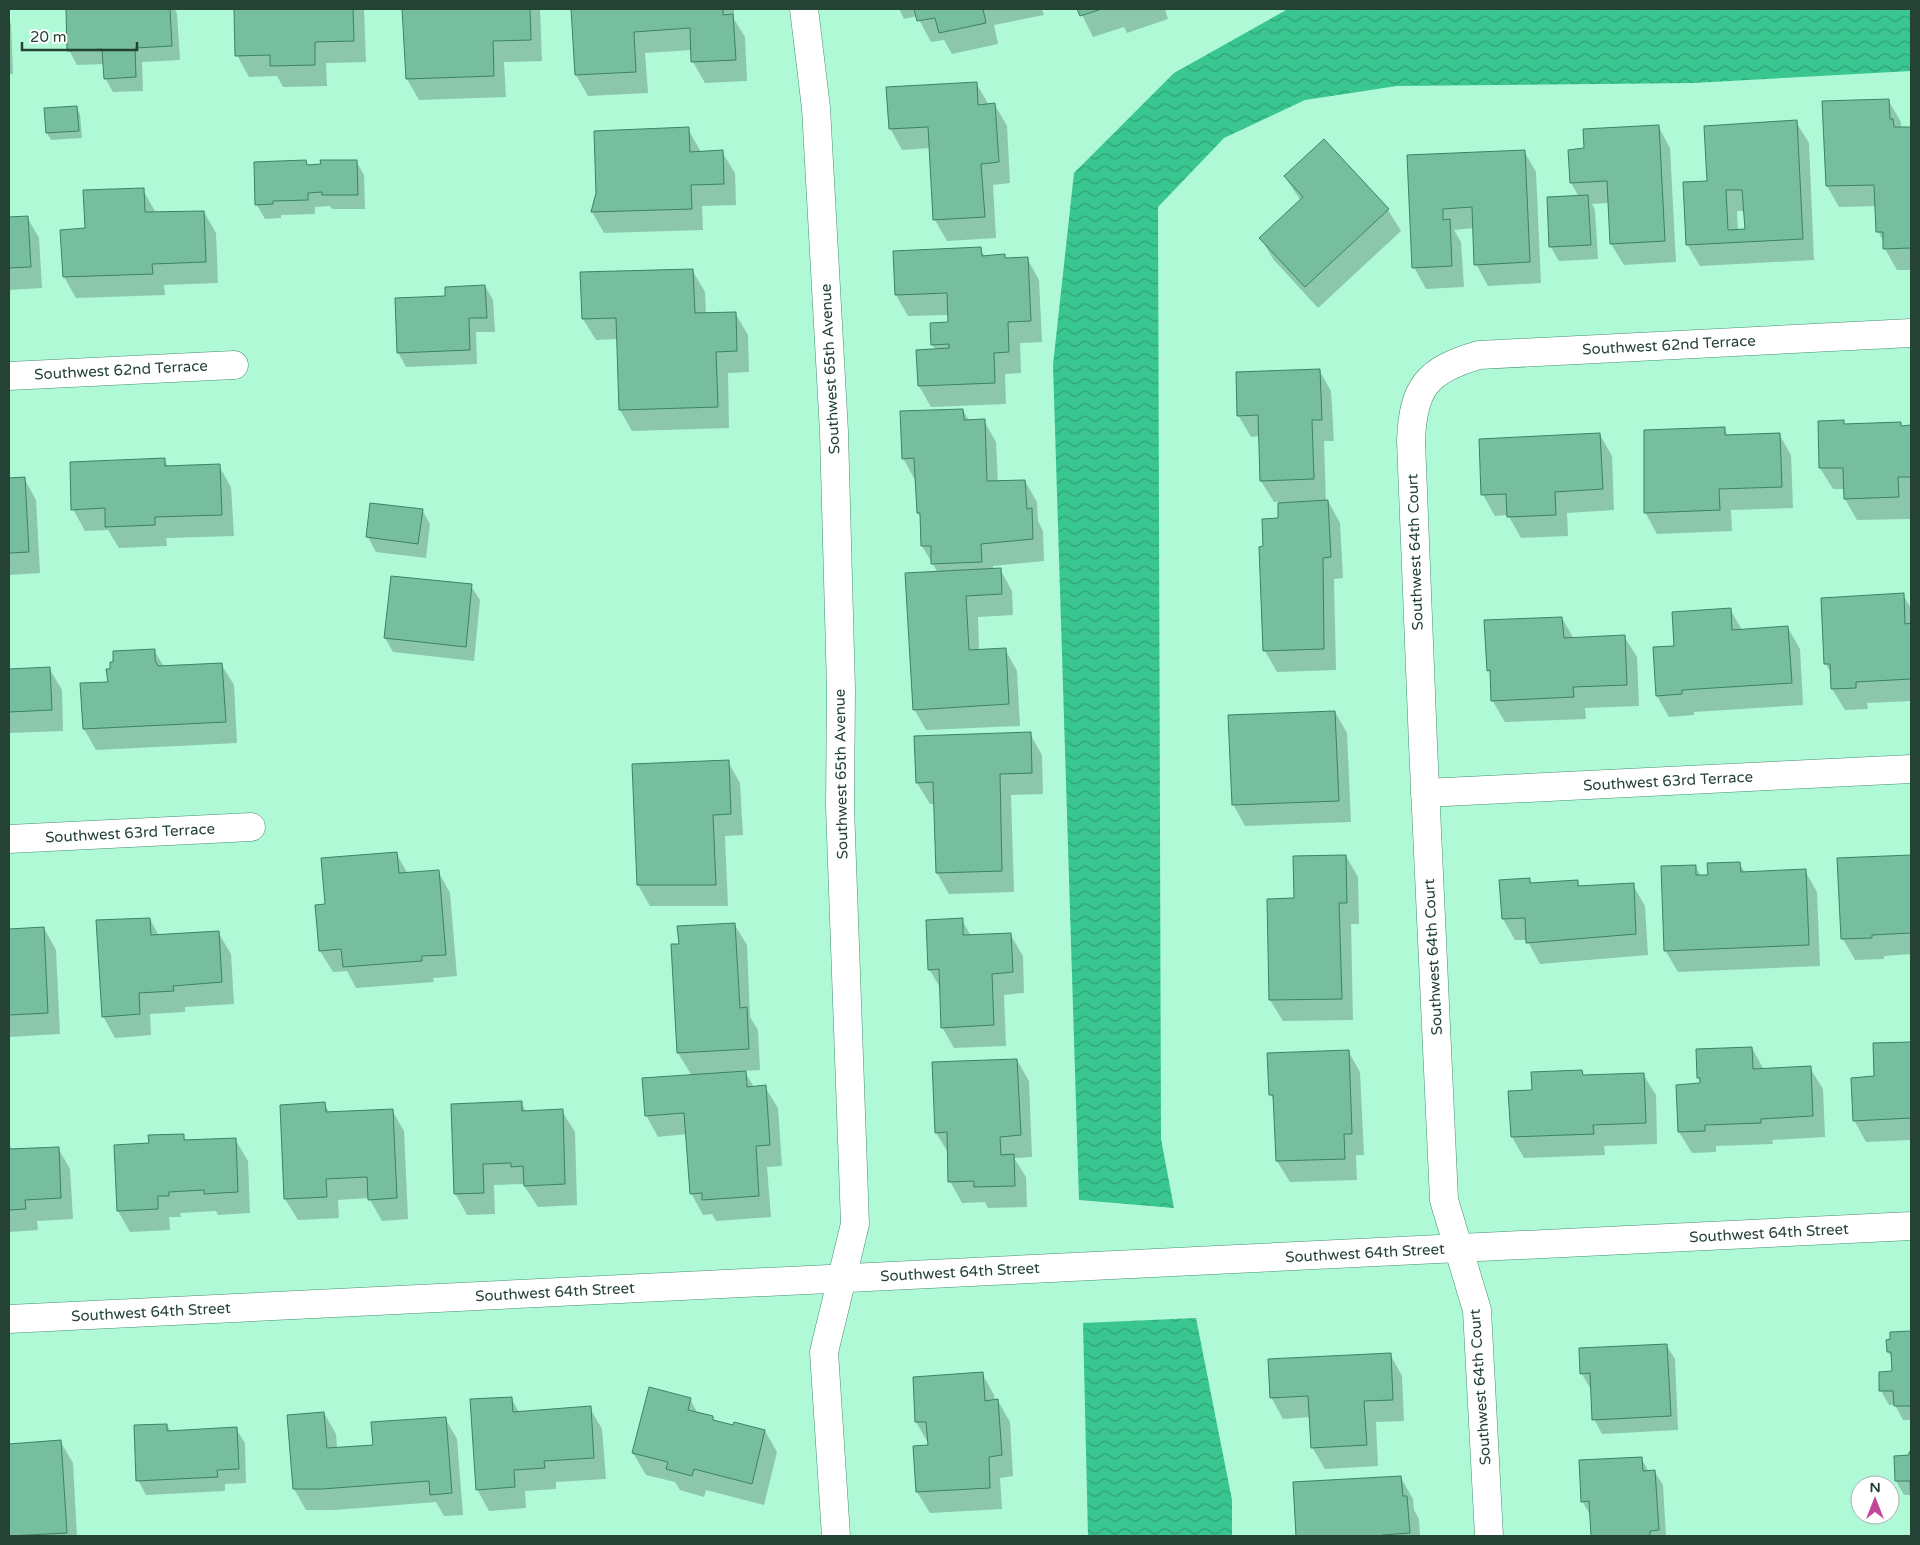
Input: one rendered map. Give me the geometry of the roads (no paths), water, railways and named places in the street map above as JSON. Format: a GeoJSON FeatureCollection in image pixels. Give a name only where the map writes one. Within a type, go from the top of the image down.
{"type":"FeatureCollection","features":[{"type":"Feature","properties":{"kind":"street","name":"Southwest 65th Avenue"},"geometry":{"type":"LineString","coordinates":[[804,9],[816,116],[834,432],[841,679],[840,807],[855,1224],[824,1352],[836,1536]]}},
{"type":"Feature","properties":{"kind":"street","name":"Southwest 62nd Terrace"},"geometry":{"type":"LineString","coordinates":[[1431,378],[1447,366],[1463,360],[1495,353],[1911,333]]}},
{"type":"Feature","properties":{"kind":"street","name":"Southwest 62nd Terrace"},"geometry":{"type":"LineString","coordinates":[[9,376],[234,365]]}},
{"type":"Feature","properties":{"kind":"street","name":"Southwest 64th Court"},"geometry":{"type":"LineString","coordinates":[[1431,378],[1422,388],[1415,404],[1411,441],[1444,1200],[1460,1248],[1477,1310],[1489,1536]]}},
{"type":"Feature","properties":{"kind":"street","name":"Southwest 63rd Terrace"},"geometry":{"type":"LineString","coordinates":[[1425,793],[1911,769]]}},
{"type":"Feature","properties":{"kind":"street","name":"Southwest 63rd Terrace"},"geometry":{"type":"LineString","coordinates":[[9,839],[251,827]]}},
{"type":"Feature","properties":{"kind":"street","name":"Southwest 64th Street"},"geometry":{"type":"LineString","coordinates":[[9,1319],[1911,1226]]}},
{"type":"Feature","properties":{"kind":"water"},"geometry":{"type":"Polygon","coordinates":[[[1288,9],[1911,9],[1911,71],[1693,83],[1397,86],[1305,100],[1224,138],[1158,207],[1161,1139],[1174,1208],[1079,1200],[1053,365],[1074,173],[1174,73],[1288,9]]]}},
{"type":"Feature","properties":{"kind":"water"},"geometry":{"type":"Polygon","coordinates":[[[1196,1318],[1232,1500],[1232,1536],[1088,1536],[1083,1323],[1196,1318]]]}}]}
